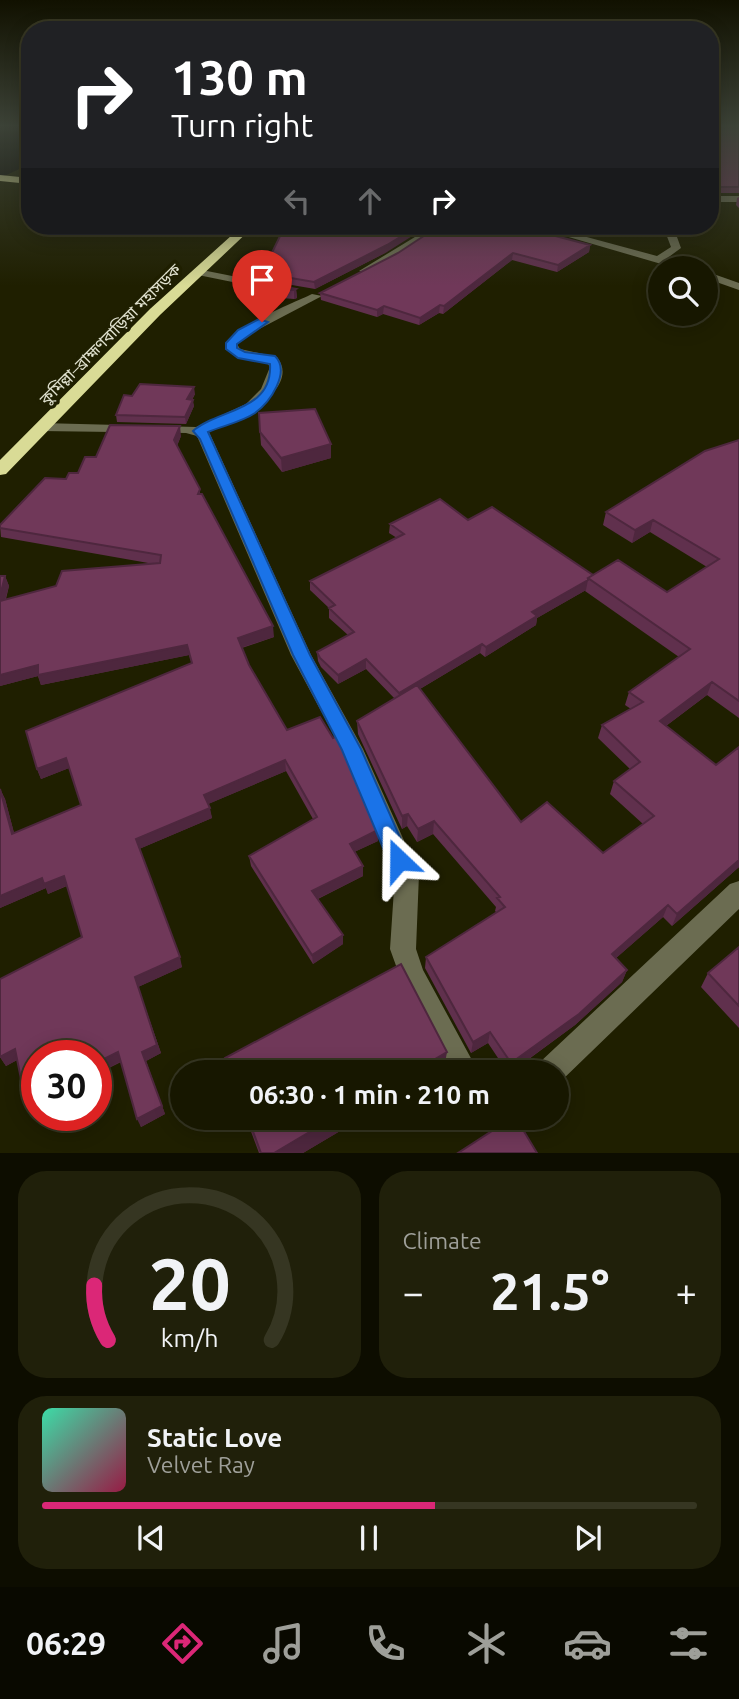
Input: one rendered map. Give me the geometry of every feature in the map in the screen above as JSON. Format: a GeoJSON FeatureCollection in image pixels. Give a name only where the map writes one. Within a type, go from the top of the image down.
{"type":"FeatureCollection","features":[{"type":"Feature","properties":{"kind":"highway","name":"কুমিল্লা–ব্রাহ্মণবাড়িয়া মহাসড়ক"},"geometry":{"type":"LineString","coordinates":[[0,470],[238,235]]}},
{"type":"Feature","properties":{"kind":"street"},"geometry":{"type":"LineString","coordinates":[[719,199],[739,199]]}},
{"type":"Feature","properties":{"kind":"street"},"geometry":{"type":"LineString","coordinates":[[349,279],[424,235]]}},
{"type":"Feature","properties":{"kind":"street"},"geometry":{"type":"LineString","coordinates":[[571,235],[654,256]]}},
{"type":"Feature","properties":{"kind":"street"},"geometry":{"type":"LineString","coordinates":[[665,256],[676,248],[671,235]]}},
{"type":"Feature","properties":{"kind":"street"},"geometry":{"type":"LineString","coordinates":[[41,428],[200,431],[250,411],[266,393],[276,372],[276,363],[271,359],[242,356],[231,349],[231,343],[242,333],[322,293],[198,272]]}},
{"type":"Feature","properties":{"kind":"street"},"geometry":{"type":"LineString","coordinates":[[718,279],[739,287]]}},
{"type":"Feature","properties":{"kind":"street"},"geometry":{"type":"LineString","coordinates":[[200,431],[206,438],[296,643],[352,749],[407,874],[405,956],[458,1060]]}},
{"type":"Feature","properties":{"kind":"street"},"geometry":{"type":"LineString","coordinates":[[563,1060],[739,892]]}},
{"type":"Feature","properties":{"kind":"building"},"geometry":{"type":"Polygon","coordinates":[[[719,179],[739,179],[739,187],[719,187],[719,179]]]}},
{"type":"Feature","properties":{"kind":"building"},"geometry":{"type":"Polygon","coordinates":[[[281,235],[403,235],[314,282],[262,273],[281,235]]]}},
{"type":"Feature","properties":{"kind":"building"},"geometry":{"type":"Polygon","coordinates":[[[425,235],[552,235],[590,245],[558,265],[513,253],[444,306],[440,305],[420,318],[384,306],[377,310],[320,293],[398,253],[425,235]]]}},
{"type":"Feature","properties":{"kind":"building"},"geometry":{"type":"Polygon","coordinates":[[[257,281],[296,289],[255,286],[257,281]]]}},
{"type":"Feature","properties":{"kind":"building"},"geometry":{"type":"Polygon","coordinates":[[[140,384],[194,387],[187,399],[193,400],[185,417],[116,415],[124,395],[132,396],[140,384]]]}},
{"type":"Feature","properties":{"kind":"building"},"geometry":{"type":"Polygon","coordinates":[[[315,409],[331,444],[281,458],[260,432],[259,413],[315,409]]]}},
{"type":"Feature","properties":{"kind":"building"},"geometry":{"type":"Polygon","coordinates":[[[110,425],[180,426],[174,440],[200,489],[198,494],[202,494],[273,626],[238,638],[249,665],[287,730],[320,717],[333,738],[337,736],[378,830],[350,844],[363,866],[312,891],[343,935],[312,955],[249,856],[317,817],[285,760],[204,795],[210,808],[136,839],[180,957],[135,977],[157,1045],[142,1052],[162,1106],[137,1119],[118,1052],[112,1055],[112,1040],[21,1040],[21,1079],[15,1049],[0,1057],[0,979],[82,937],[64,876],[44,884],[42,878],[0,896],[0,789],[12,834],[81,805],[66,758],[37,769],[26,731],[192,663],[187,645],[38,675],[38,665],[0,675],[0,601],[56,586],[62,571],[160,563],[161,555],[0,528],[45,478],[66,479],[69,473],[78,473],[85,457],[96,457],[110,425]]]}},
{"type":"Feature","properties":{"kind":"building"},"geometry":{"type":"Polygon","coordinates":[[[739,440],[739,701],[712,682],[660,721],[716,765],[739,747],[739,860],[677,914],[668,905],[612,954],[627,970],[579,1014],[515,1060],[509,1060],[490,1032],[473,1042],[426,957],[505,907],[497,898],[500,897],[434,821],[418,829],[408,814],[402,816],[357,721],[417,685],[521,822],[547,802],[603,853],[654,816],[614,781],[640,762],[602,725],[643,702],[629,692],[690,649],[588,578],[618,560],[667,592],[719,559],[653,520],[635,530],[606,512],[705,451],[739,440]]]}},
{"type":"Feature","properties":{"kind":"building"},"geometry":{"type":"Polygon","coordinates":[[[440,499],[468,520],[492,507],[593,575],[532,612],[537,616],[486,647],[482,644],[399,693],[366,659],[338,675],[317,652],[354,632],[329,608],[335,605],[310,581],[404,534],[390,524],[440,499]]]}},
{"type":"Feature","properties":{"kind":"building"},"geometry":{"type":"Polygon","coordinates":[[[0,576],[5,576],[0,596],[0,576]]]}},
{"type":"Feature","properties":{"kind":"building"},"geometry":{"type":"Polygon","coordinates":[[[739,947],[739,1006],[708,973],[739,947]]]}},
{"type":"Feature","properties":{"kind":"building"},"geometry":{"type":"Polygon","coordinates":[[[401,964],[447,1052],[433,1060],[225,1058],[401,964]]]}},
{"type":"Feature","properties":{"kind":"building"},"geometry":{"type":"Polygon","coordinates":[[[252,1130],[313,1130],[274,1153],[261,1153],[252,1130]]]}},
{"type":"Feature","properties":{"kind":"building"},"geometry":{"type":"Polygon","coordinates":[[[493,1130],[523,1130],[537,1153],[458,1153],[493,1130]]]}},
{"type":"Feature","properties":{"kind":"route"},"geometry":{"type":"LineString","coordinates":[[262,322],[242,333],[231,343],[231,349],[242,356],[271,359],[276,363],[276,372],[266,393],[250,411],[200,431],[206,438],[234,508],[301,655],[352,749],[399,860]]}}]}
